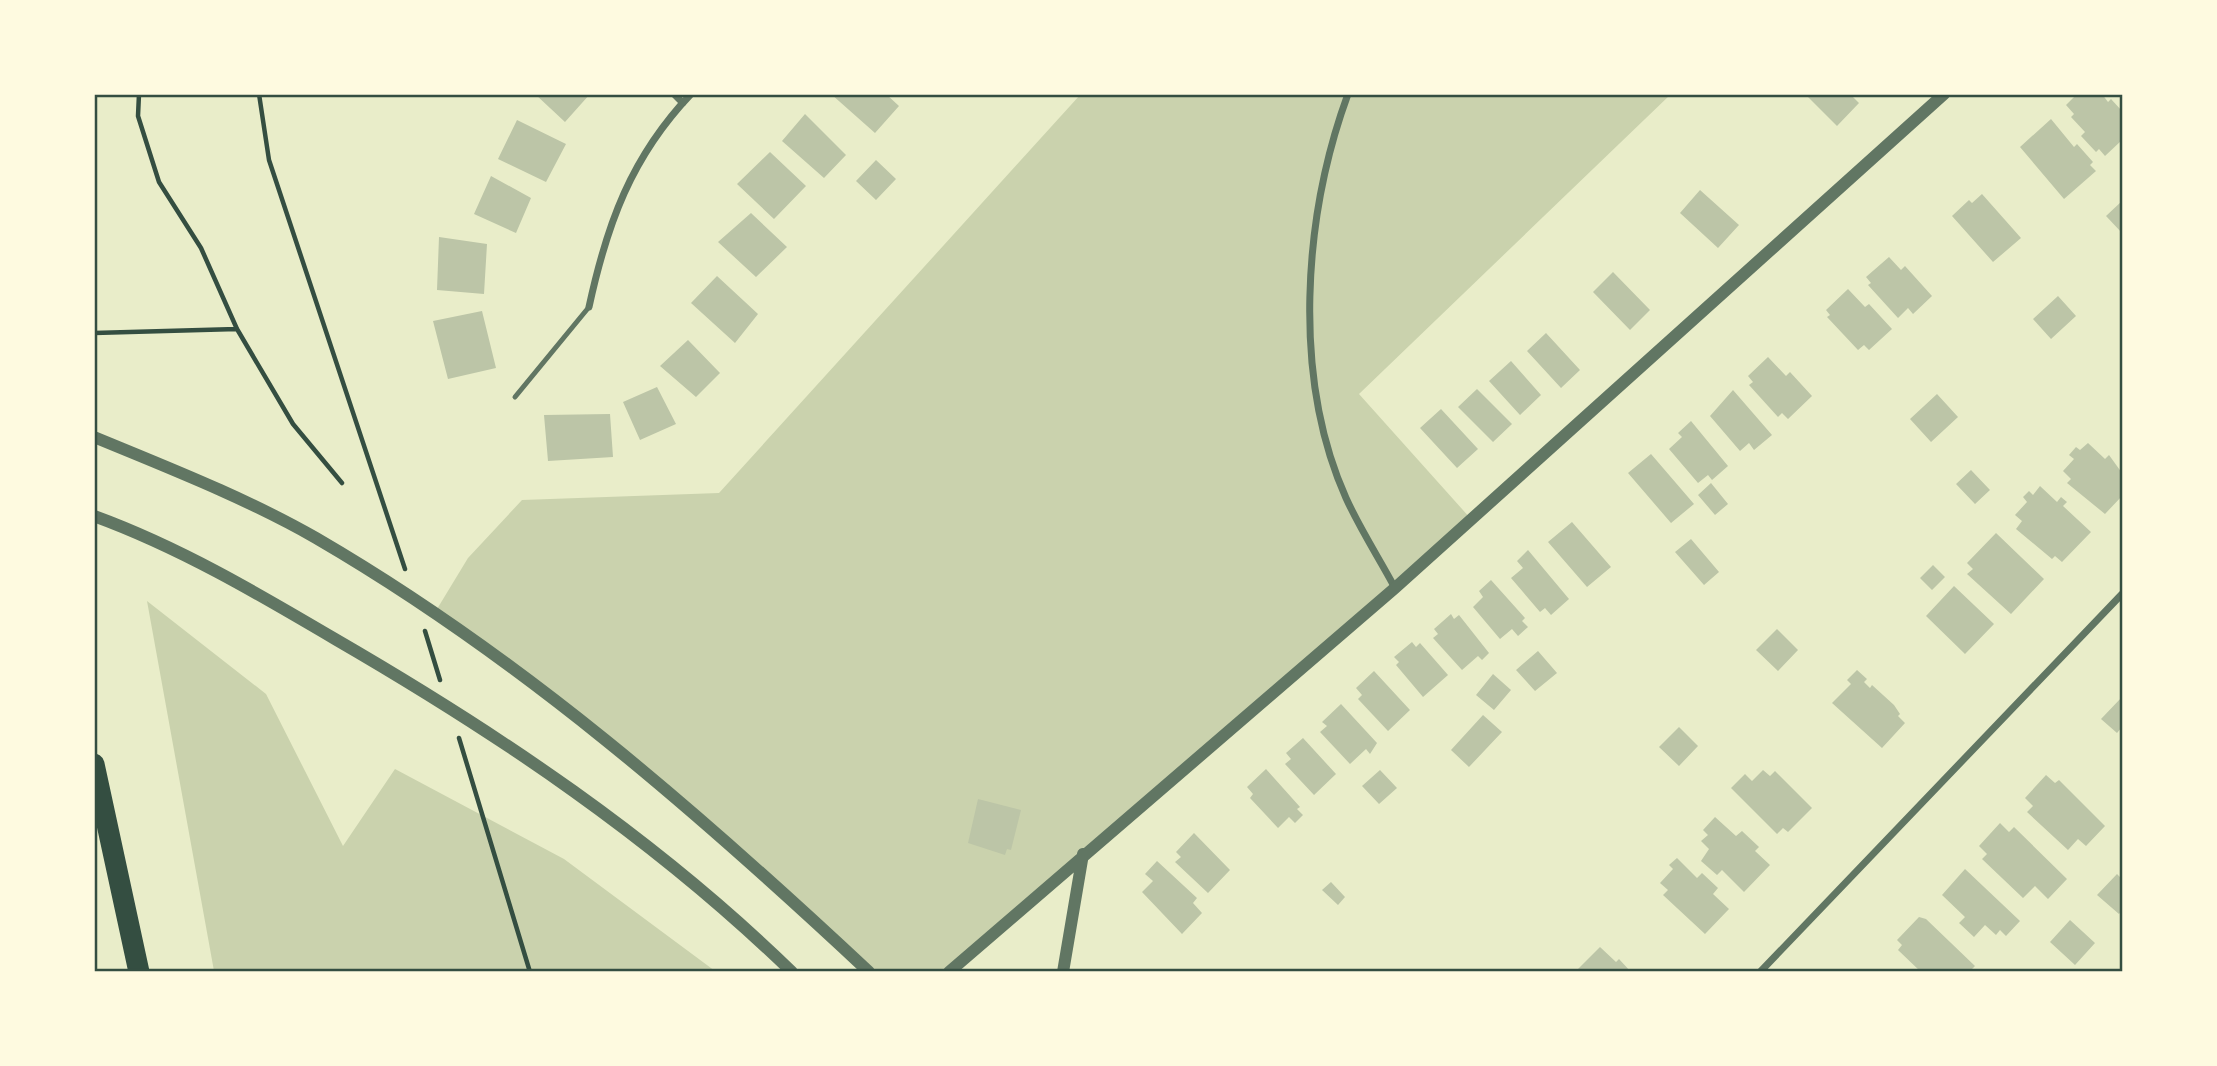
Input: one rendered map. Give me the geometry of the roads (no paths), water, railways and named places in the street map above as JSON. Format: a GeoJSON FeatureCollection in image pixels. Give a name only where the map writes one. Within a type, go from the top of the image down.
{"type":"FeatureCollection","features":[{"type":"Feature","properties":{"kind":"highway"},"geometry":{"type":"LineString","coordinates":[[94,764],[139,971]]}},
{"type":"Feature","properties":{"kind":"street"},"geometry":{"type":"LineString","coordinates":[[674,94],[683,103]]}},
{"type":"Feature","properties":{"kind":"street"},"geometry":{"type":"LineString","coordinates":[[589,307],[603,242],[623,192],[650,145],[691,94]]}},
{"type":"Feature","properties":{"kind":"street"},"geometry":{"type":"LineString","coordinates":[[1348,94],[1336,126],[1321,190],[1312,256],[1310,311],[1313,365],[1325,432],[1346,497],[1395,588]]}},
{"type":"Feature","properties":{"kind":"street"},"geometry":{"type":"LineString","coordinates":[[949,971],[1083,853],[1395,588],[1944,94]]}},
{"type":"Feature","properties":{"kind":"street"},"geometry":{"type":"LineString","coordinates":[[94,437],[229,494],[315,538],[435,614],[566,709],[676,797],[869,971]]}},
{"type":"Feature","properties":{"kind":"street"},"geometry":{"type":"LineString","coordinates":[[94,516],[230,578],[382,666],[549,771],[658,854],[792,971]]}},
{"type":"Feature","properties":{"kind":"street"},"geometry":{"type":"LineString","coordinates":[[1760,971],[2123,594]]}},
{"type":"Feature","properties":{"kind":"street"},"geometry":{"type":"LineString","coordinates":[[1063,971],[1083,853]]}},
{"type":"Feature","properties":{"kind":"lane"},"geometry":{"type":"LineString","coordinates":[[515,397],[589,307]]}}]}
